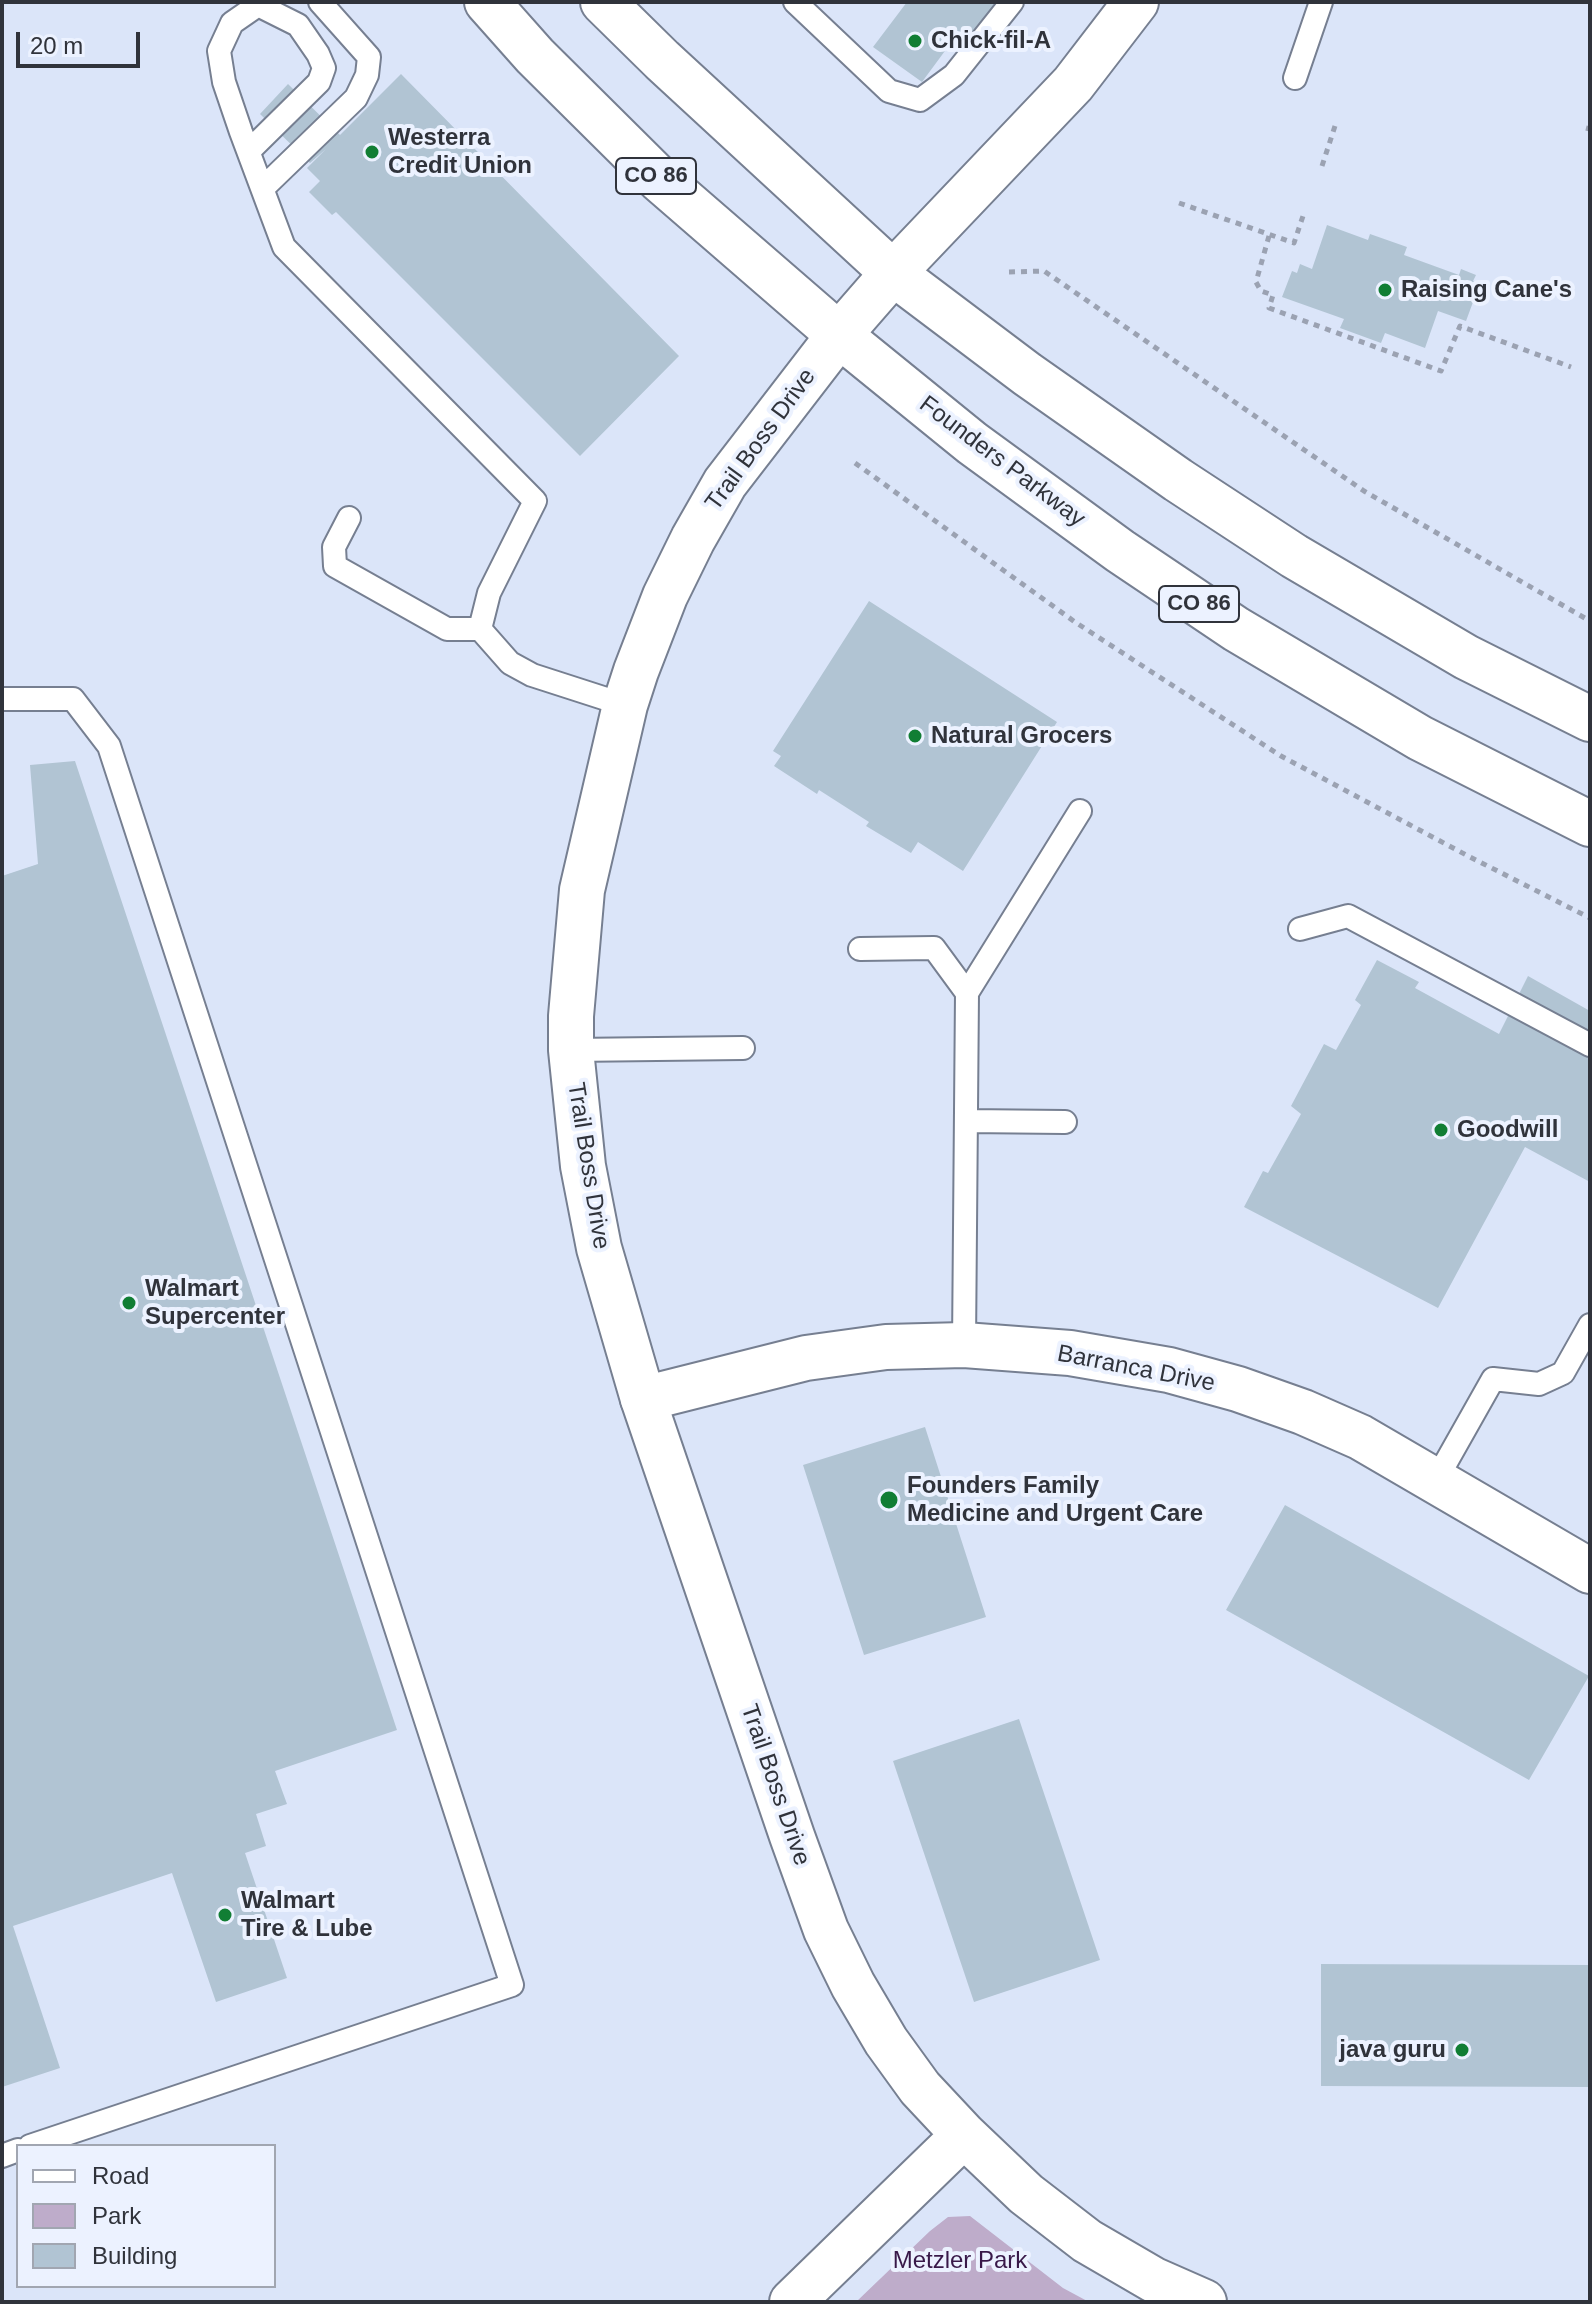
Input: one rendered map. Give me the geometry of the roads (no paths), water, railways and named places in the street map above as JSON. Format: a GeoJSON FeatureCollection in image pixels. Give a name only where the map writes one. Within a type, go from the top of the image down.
{"type":"FeatureCollection","features":[{"type":"Feature","properties":{"kind":"main road","name":"Founders Parkway"},"geometry":{"type":"LineString","coordinates":[[487,2],[535,56],[659,179],[839,335],[972,443],[1120,551],[1236,629],[1420,738],[1590,824]]}},
{"type":"Feature","properties":{"kind":"main road"},"geometry":{"type":"LineString","coordinates":[[603,2],[893,273],[1027,374],[1178,480],[1294,556],[1466,657],[1590,719]]}},
{"type":"Feature","properties":{"kind":"main road","name":"Trail Boss Drive"},"geometry":{"type":"LineString","coordinates":[[1136,2],[1073,84],[893,273],[839,335],[785,402],[719,494],[693,539],[665,596],[625,705],[582,890],[571,1050],[583,1166],[597,1235],[643,1399],[826,1930],[853,1985],[886,2041],[920,2088],[1026,2194],[1087,2241],[1154,2280],[1204,2302]]}},
{"type":"Feature","properties":{"kind":"main road","name":"Barranca Drive"},"geometry":{"type":"LineString","coordinates":[[643,1399],[806,1358],[886,1347],[964,1345],[1070,1353],[1169,1370],[1225,1385],[1303,1412],[1360,1437],[1590,1571]]}},
{"type":"Feature","properties":{"kind":"main road"},"geometry":{"type":"LineString","coordinates":[[792,2302],[964,2135]]}},
{"type":"Feature","properties":{"kind":"lane"},"geometry":{"type":"LineString","coordinates":[[263,188],[356,98],[367,75],[369,57],[320,2]]}},
{"type":"Feature","properties":{"kind":"lane"},"geometry":{"type":"LineString","coordinates":[[795,2],[889,91],[920,100],[954,75],[1012,2]]}},
{"type":"Feature","properties":{"kind":"lane"},"geometry":{"type":"LineString","coordinates":[[1295,78],[1321,2]]}},
{"type":"Feature","properties":{"kind":"lane"},"geometry":{"type":"LineString","coordinates":[[245,141],[319,82],[324,68],[298,25],[261,3],[232,23],[219,51],[224,82],[245,141],[284,247],[535,501],[489,593],[480,629]]}},
{"type":"Feature","properties":{"kind":"lane"},"geometry":{"type":"LineString","coordinates":[[349,518],[334,547],[335,566],[447,629],[480,629],[510,663],[532,675],[625,705]]}},
{"type":"Feature","properties":{"kind":"lane"},"geometry":{"type":"LineString","coordinates":[[2,699],[73,699],[109,746],[512,1985],[36,2144]]}},
{"type":"Feature","properties":{"kind":"lane"},"geometry":{"type":"LineString","coordinates":[[964,1345],[967,993],[1080,811]]}},
{"type":"Feature","properties":{"kind":"lane"},"geometry":{"type":"LineString","coordinates":[[1300,929],[1348,916],[1590,1045]]}},
{"type":"Feature","properties":{"kind":"lane"},"geometry":{"type":"LineString","coordinates":[[860,949],[934,948],[967,993]]}},
{"type":"Feature","properties":{"kind":"lane"},"geometry":{"type":"LineString","coordinates":[[571,1050],[743,1048]]}},
{"type":"Feature","properties":{"kind":"lane"},"geometry":{"type":"LineString","coordinates":[[966,1121],[1065,1122]]}},
{"type":"Feature","properties":{"kind":"lane"},"geometry":{"type":"LineString","coordinates":[[1436,1480],[1493,1379],[1539,1384],[1563,1373],[1590,1325]]}},
{"type":"Feature","properties":{"kind":"place","name":"Chick-fil-A"},"geometry":{"type":"Point","coordinates":[915,41]}},
{"type":"Feature","properties":{"kind":"place","name":"Westerra Credit Union"},"geometry":{"type":"Point","coordinates":[372,152]}},
{"type":"Feature","properties":{"kind":"place","name":"Raising Cane's"},"geometry":{"type":"Point","coordinates":[1385,290]}},
{"type":"Feature","properties":{"kind":"place","name":"Natural Grocers"},"geometry":{"type":"Point","coordinates":[915,736]}},
{"type":"Feature","properties":{"kind":"place","name":"Goodwill"},"geometry":{"type":"Point","coordinates":[1441,1130]}},
{"type":"Feature","properties":{"kind":"place","name":"Walmart Supercenter"},"geometry":{"type":"Point","coordinates":[129,1303]}},
{"type":"Feature","properties":{"kind":"place","name":"Founders Family Medicine and Urgent Care"},"geometry":{"type":"Point","coordinates":[889,1500]}},
{"type":"Feature","properties":{"kind":"place","name":"Walmart Tire & Lube"},"geometry":{"type":"Point","coordinates":[225,1915]}},
{"type":"Feature","properties":{"kind":"place","name":"java guru"},"geometry":{"type":"Point","coordinates":[1462,2050]}},
{"type":"Feature","properties":{"kind":"park label","name":"Metzler Park"},"geometry":{"type":"Point","coordinates":[960,2261]}}]}
